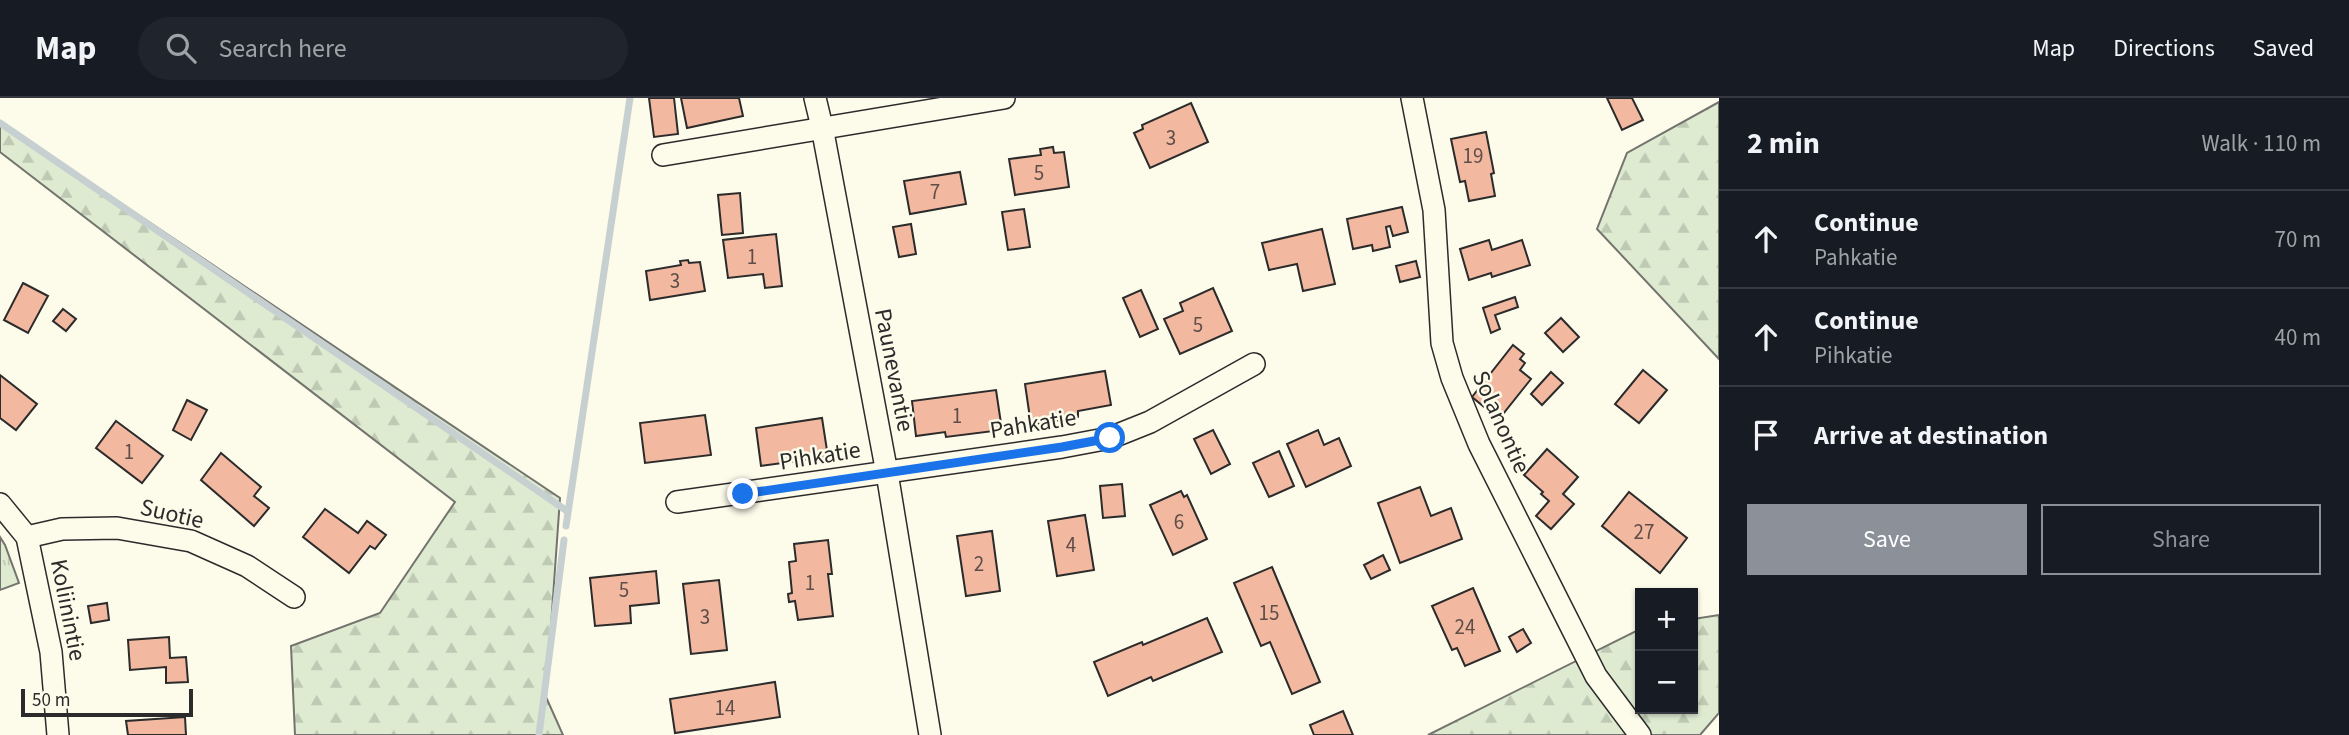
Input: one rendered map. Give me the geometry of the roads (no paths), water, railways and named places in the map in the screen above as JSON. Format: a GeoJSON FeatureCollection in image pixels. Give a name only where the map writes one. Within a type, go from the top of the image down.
{"type":"FeatureCollection","features":[{"type":"Feature","properties":{"kind":"street","name":"Paunevantie"},"geometry":{"type":"LineString","coordinates":[[815,98],[887,472],[930,735]]}},
{"type":"Feature","properties":{"kind":"street"},"geometry":{"type":"LineString","coordinates":[[663,155],[1004,98]]}},
{"type":"Feature","properties":{"kind":"street","name":"Solanontie"},"geometry":{"type":"LineString","coordinates":[[1412,98],[1434,210],[1442,343],[1451,378],[1479,444],[1596,677],[1640,735]]}},
{"type":"Feature","properties":{"kind":"street","name":"Pahkatie"},"geometry":{"type":"LineString","coordinates":[[887,472],[1110,438],[1150,422],[1254,364]]}},
{"type":"Feature","properties":{"kind":"street","name":"Pihkatie"},"geometry":{"type":"LineString","coordinates":[[677,502],[887,472]]}},
{"type":"Feature","properties":{"kind":"street","name":"Koliinintie"},"geometry":{"type":"LineString","coordinates":[[0,504],[27,537],[51,652],[58,735]]}},
{"type":"Feature","properties":{"kind":"street","name":"Suotie"},"geometry":{"type":"LineString","coordinates":[[27,537],[62,529],[117,528],[191,541],[247,566],[294,597]]}},
{"type":"Feature","properties":{"kind":"waterway"},"geometry":{"type":"LineString","coordinates":[[566,526],[630,98]]}},
{"type":"Feature","properties":{"kind":"waterway"},"geometry":{"type":"LineString","coordinates":[[0,123],[567,511]]}},
{"type":"Feature","properties":{"kind":"waterway"},"geometry":{"type":"LineString","coordinates":[[539,735],[564,540]]}}]}
